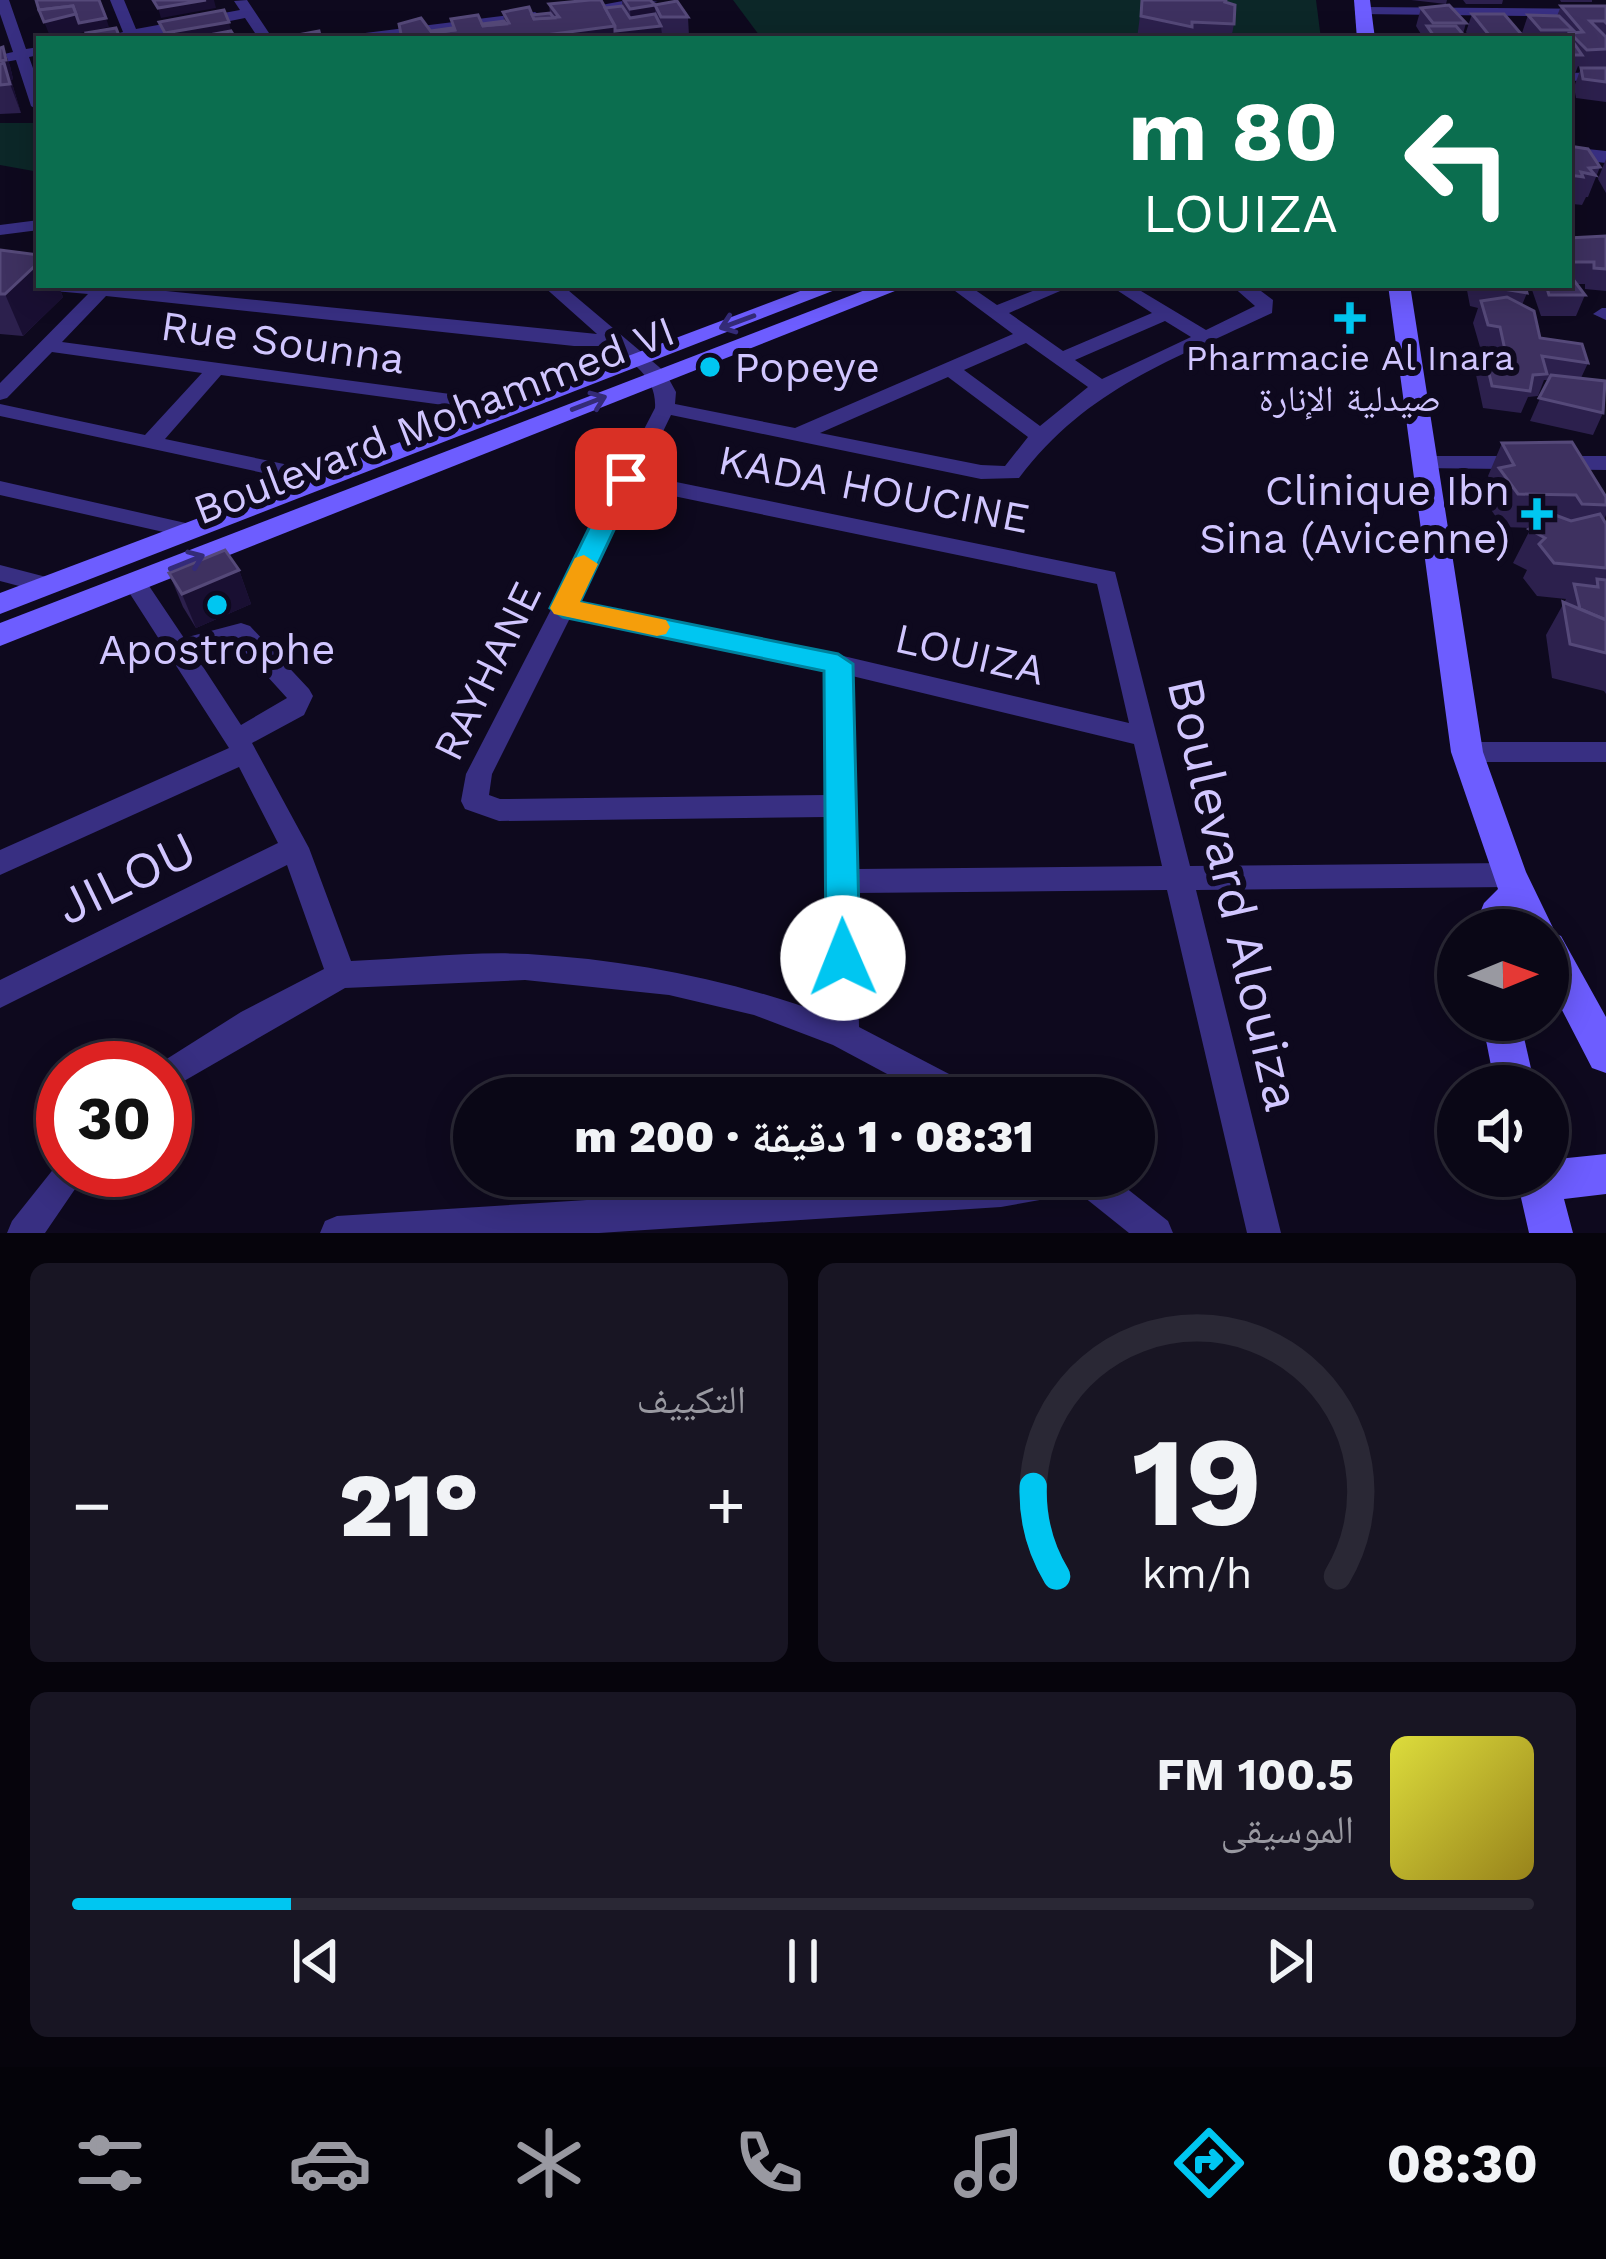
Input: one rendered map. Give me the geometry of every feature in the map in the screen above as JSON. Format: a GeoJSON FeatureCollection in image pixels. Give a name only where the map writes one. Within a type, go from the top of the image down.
{"type":"FeatureCollection","features":[{"type":"Feature","properties":{"kind":"main road"},"geometry":{"type":"LineString","coordinates":[[1363,6],[1366,36]]}},
{"type":"Feature","properties":{"kind":"main road","name":"Boulevard Mohammed VI"},"geometry":{"type":"LineString","coordinates":[[0,635],[135,583],[830,288]]}},
{"type":"Feature","properties":{"kind":"main road","name":"Boulevard Mohammed VI"},"geometry":{"type":"LineString","coordinates":[[0,604],[509,408],[890,288]]}},
{"type":"Feature","properties":{"kind":"main road"},"geometry":{"type":"LineString","coordinates":[[1399,288],[1468,752],[1514,883],[1528,909]]}},
{"type":"Feature","properties":{"kind":"main road"},"geometry":{"type":"LineString","coordinates":[[1500,909],[1514,883]]}},
{"type":"Feature","properties":{"kind":"main road"},"geometry":{"type":"LineString","coordinates":[[1569,986],[1606,1054]]}},
{"type":"Feature","properties":{"kind":"main road"},"geometry":{"type":"LineString","coordinates":[[1569,1177],[1606,1174]]}},
{"type":"Feature","properties":{"kind":"main road"},"geometry":{"type":"LineString","coordinates":[[1542,1197],[1551,1233]]}},
{"type":"Feature","properties":{"kind":"street"},"geometry":{"type":"LineString","coordinates":[[2,0],[22,87],[36,103]]}},
{"type":"Feature","properties":{"kind":"street"},"geometry":{"type":"LineString","coordinates":[[117,0],[132,36]]}},
{"type":"Feature","properties":{"kind":"street"},"geometry":{"type":"LineString","coordinates":[[388,36],[651,2]]}},
{"type":"Feature","properties":{"kind":"street"},"geometry":{"type":"LineString","coordinates":[[136,36],[244,6],[264,36]]}},
{"type":"Feature","properties":{"kind":"street"},"geometry":{"type":"LineString","coordinates":[[1363,6],[1606,13]]}},
{"type":"Feature","properties":{"kind":"street"},"geometry":{"type":"LineString","coordinates":[[0,58],[36,53]]}},
{"type":"Feature","properties":{"kind":"street"},"geometry":{"type":"LineString","coordinates":[[1572,77],[1606,76]]}},
{"type":"Feature","properties":{"kind":"street"},"geometry":{"type":"LineString","coordinates":[[1572,151],[1606,158]]}},
{"type":"Feature","properties":{"kind":"street"},"geometry":{"type":"LineString","coordinates":[[0,230],[36,225]]}},
{"type":"Feature","properties":{"kind":"street"},"geometry":{"type":"LineString","coordinates":[[74,288],[574,340],[614,340]]}},
{"type":"Feature","properties":{"kind":"street"},"geometry":{"type":"LineString","coordinates":[[553,288],[648,367],[666,392],[665,409],[1000,474],[1018,470],[1040,436],[1101,387],[1265,309],[1264,300],[1245,288]]}},
{"type":"Feature","properties":{"kind":"street"},"geometry":{"type":"LineString","coordinates":[[960,288],[1101,387]]}},
{"type":"Feature","properties":{"kind":"street"},"geometry":{"type":"LineString","coordinates":[[995,312],[1057,288]]}},
{"type":"Feature","properties":{"kind":"street"},"geometry":{"type":"LineString","coordinates":[[1123,288],[1208,338]]}},
{"type":"Feature","properties":{"kind":"street"},"geometry":{"type":"LineString","coordinates":[[0,394],[100,292]]}},
{"type":"Feature","properties":{"kind":"street"},"geometry":{"type":"LineString","coordinates":[[1061,358],[1165,314]]}},
{"type":"Feature","properties":{"kind":"street"},"geometry":{"type":"LineString","coordinates":[[797,435],[1028,335]]}},
{"type":"Feature","properties":{"kind":"street","name":"Rue Sounna"},"geometry":{"type":"LineString","coordinates":[[47,346],[509,408]]}},
{"type":"Feature","properties":{"kind":"street"},"geometry":{"type":"LineString","coordinates":[[948,367],[1040,436]]}},
{"type":"Feature","properties":{"kind":"street"},"geometry":{"type":"LineString","coordinates":[[150,442],[216,369]]}},
{"type":"Feature","properties":{"kind":"street","name":"RAYHANE"},"geometry":{"type":"LineString","coordinates":[[665,409],[479,774],[475,802],[499,810],[841,806]]}},
{"type":"Feature","properties":{"kind":"street"},"geometry":{"type":"LineString","coordinates":[[0,410],[324,479]]}},
{"type":"Feature","properties":{"kind":"street"},"geometry":{"type":"LineString","coordinates":[[1427,463],[1594,470]]}},
{"type":"Feature","properties":{"kind":"street","name":"KADA HOUCINE"},"geometry":{"type":"LineString","coordinates":[[626,479],[1107,578]]}},
{"type":"Feature","properties":{"kind":"street"},"geometry":{"type":"LineString","coordinates":[[0,488],[190,531]]}},
{"type":"Feature","properties":{"kind":"street"},"geometry":{"type":"LineString","coordinates":[[0,573],[46,585]]}},
{"type":"Feature","properties":{"kind":"street","name":"Boulevard Alouiza"},"geometry":{"type":"LineString","coordinates":[[1107,578],[1264,1233]]}},
{"type":"Feature","properties":{"kind":"street"},"geometry":{"type":"LineString","coordinates":[[135,583],[240,746],[295,848],[341,975]]}},
{"type":"Feature","properties":{"kind":"street","name":"LOUIZA"},"geometry":{"type":"LineString","coordinates":[[563,608],[838,664],[1147,737]]}},
{"type":"Feature","properties":{"kind":"street"},"geometry":{"type":"LineString","coordinates":[[0,862],[240,746],[295,708],[300,696],[242,632],[176,650]]}},
{"type":"Feature","properties":{"kind":"street"},"geometry":{"type":"LineString","coordinates":[[838,664],[844,1035]]}},
{"type":"Feature","properties":{"kind":"street"},"geometry":{"type":"LineString","coordinates":[[1468,752],[1606,752]]}},
{"type":"Feature","properties":{"kind":"street","name":"JILOU"},"geometry":{"type":"LineString","coordinates":[[0,994],[295,848]]}},
{"type":"Feature","properties":{"kind":"street"},"geometry":{"type":"LineString","coordinates":[[842,881],[1514,883]]}},
{"type":"Feature","properties":{"kind":"street"},"geometry":{"type":"LineString","coordinates":[[192,1060],[341,975],[525,967],[709,989],[800,1016],[923,1077]]}},
{"type":"Feature","properties":{"kind":"street"},"geometry":{"type":"LineString","coordinates":[[24,1233],[51,1197]]}},
{"type":"Feature","properties":{"kind":"street"},"geometry":{"type":"LineString","coordinates":[[337,1233],[910,1197]]}},
{"type":"Feature","properties":{"kind":"street"},"geometry":{"type":"LineString","coordinates":[[1111,1197],[1156,1233]]}},
{"type":"Feature","properties":{"kind":"green space"},"geometry":{"type":"Polygon","coordinates":[[[733,0],[1316,0],[1321,36],[760,36],[733,0]]]}},
{"type":"Feature","properties":{"kind":"green space"},"geometry":{"type":"Polygon","coordinates":[[[0,123],[36,123],[36,171],[0,165],[0,123]]]}},
{"type":"Feature","properties":{"kind":"building"},"geometry":{"type":"Polygon","coordinates":[[[36,0],[99,0],[106,18],[79,23],[73,6],[39,10],[36,0]]]}},
{"type":"Feature","properties":{"kind":"building"},"geometry":{"type":"Polygon","coordinates":[[[153,0],[206,0],[158,8],[153,0]]]}},
{"type":"Feature","properties":{"kind":"building"},"geometry":{"type":"Polygon","coordinates":[[[601,0],[615,26],[538,36],[401,36],[399,24],[421,18],[432,33],[455,30],[451,19],[478,15],[483,26],[509,23],[503,12],[529,7],[534,19],[559,17],[549,4],[601,0]]]}},
{"type":"Feature","properties":{"kind":"building"},"geometry":{"type":"Polygon","coordinates":[[[624,0],[650,0],[655,5],[630,9],[624,0]]]}},
{"type":"Feature","properties":{"kind":"building"},"geometry":{"type":"Polygon","coordinates":[[[1142,0],[1226,0],[1235,5],[1234,24],[1192,22],[1192,27],[1141,16],[1142,0]]]}},
{"type":"Feature","properties":{"kind":"building"},"geometry":{"type":"Polygon","coordinates":[[[677,1],[688,17],[661,17],[655,5],[677,1]]]}},
{"type":"Feature","properties":{"kind":"building"},"geometry":{"type":"Polygon","coordinates":[[[1449,5],[1466,23],[1433,23],[1421,8],[1449,5]]]}},
{"type":"Feature","properties":{"kind":"building"},"geometry":{"type":"Polygon","coordinates":[[[73,6],[76,14],[44,22],[39,10],[73,6]]]}},
{"type":"Feature","properties":{"kind":"building"},"geometry":{"type":"Polygon","coordinates":[[[622,6],[630,18],[655,14],[661,26],[615,31],[605,8],[622,6]]]}},
{"type":"Feature","properties":{"kind":"building"},"geometry":{"type":"Polygon","coordinates":[[[1561,6],[1606,6],[1606,23],[1590,21],[1606,37],[1606,49],[1587,50],[1570,33],[1583,32],[1561,6]]]}},
{"type":"Feature","properties":{"kind":"building"},"geometry":{"type":"Polygon","coordinates":[[[224,10],[229,22],[165,33],[159,22],[224,10]]]}},
{"type":"Feature","properties":{"kind":"building"},"geometry":{"type":"Polygon","coordinates":[[[1472,14],[1504,14],[1522,35],[1489,35],[1472,14]]]}},
{"type":"Feature","properties":{"kind":"building"},"geometry":{"type":"Polygon","coordinates":[[[1528,15],[1559,16],[1573,30],[1541,30],[1528,15]]]}},
{"type":"Feature","properties":{"kind":"building"},"geometry":{"type":"Polygon","coordinates":[[[1427,26],[1456,26],[1464,36],[1434,36],[1427,26]]]}},
{"type":"Feature","properties":{"kind":"building"},"geometry":{"type":"Polygon","coordinates":[[[116,28],[119,36],[87,36],[116,28]]]}},
{"type":"Feature","properties":{"kind":"building"},"geometry":{"type":"Polygon","coordinates":[[[4,63],[10,84],[0,85],[0,64],[4,63]]]}},
{"type":"Feature","properties":{"kind":"building"},"geometry":{"type":"Polygon","coordinates":[[[1581,68],[1606,68],[1606,82],[1583,79],[1581,68]]]}},
{"type":"Feature","properties":{"kind":"building"},"geometry":{"type":"Polygon","coordinates":[[[1572,146],[1588,149],[1600,167],[1589,168],[1595,175],[1581,172],[1583,177],[1572,175],[1572,146]]]}},
{"type":"Feature","properties":{"kind":"building"},"geometry":{"type":"Polygon","coordinates":[[[1606,236],[1606,269],[1594,268],[1594,262],[1572,262],[1572,238],[1606,236]]]}},
{"type":"Feature","properties":{"kind":"building"},"geometry":{"type":"Polygon","coordinates":[[[0,250],[36,255],[36,265],[0,294],[0,250]]]}},
{"type":"Feature","properties":{"kind":"building"},"geometry":{"type":"Polygon","coordinates":[[[1572,278],[1585,295],[1549,295],[1547,288],[1572,288],[1572,278]]]}},
{"type":"Feature","properties":{"kind":"building"},"geometry":{"type":"Polygon","coordinates":[[[1507,297],[1534,311],[1540,338],[1582,344],[1588,363],[1542,356],[1547,374],[1533,375],[1530,391],[1492,386],[1483,348],[1505,350],[1500,327],[1488,325],[1481,301],[1507,297]]]}},
{"type":"Feature","properties":{"kind":"building"},"geometry":{"type":"Polygon","coordinates":[[[1551,375],[1605,381],[1603,413],[1539,398],[1551,375]]]}},
{"type":"Feature","properties":{"kind":"building"},"geometry":{"type":"Polygon","coordinates":[[[1572,442],[1606,497],[1606,505],[1582,504],[1576,495],[1518,494],[1499,468],[1514,465],[1502,443],[1572,442]]]}},
{"type":"Feature","properties":{"kind":"building"},"geometry":{"type":"Polygon","coordinates":[[[1600,514],[1606,524],[1606,568],[1554,563],[1539,544],[1545,538],[1529,529],[1555,515],[1571,521],[1600,514]]]}},
{"type":"Feature","properties":{"kind":"building"},"geometry":{"type":"Polygon","coordinates":[[[225,550],[239,570],[182,594],[169,573],[225,550]]]}},
{"type":"Feature","properties":{"kind":"building"},"geometry":{"type":"Polygon","coordinates":[[[1597,579],[1606,580],[1606,620],[1580,609],[1574,584],[1598,587],[1597,579]]]}},
{"type":"Feature","properties":{"kind":"building"},"geometry":{"type":"Polygon","coordinates":[[[1563,602],[1606,620],[1606,653],[1570,644],[1563,602]]]}},
{"type":"Feature","properties":{"kind":"slow traffic"},"geometry":{"type":"LineString","coordinates":[[584,564],[563,608],[657,627]]}},
{"type":"Feature","properties":{"kind":"place","name":"Pharmacie Al Inara صيدلية الإنارة"},"geometry":{"type":"Point","coordinates":[1350,318]}},
{"type":"Feature","properties":{"kind":"place","name":"Popeye"},"geometry":{"type":"Point","coordinates":[710,367]}},
{"type":"Feature","properties":{"kind":"place","name":"Clinique Ibn Sina (Avicenne)"},"geometry":{"type":"Point","coordinates":[1537,514]}},
{"type":"Feature","properties":{"kind":"place","name":"Apostrophe"},"geometry":{"type":"Point","coordinates":[217,605]}},
{"type":"Feature","properties":{"kind":"route"},"geometry":{"type":"LineString","coordinates":[[626,479],[563,608],[838,664],[843,958]]}}]}
